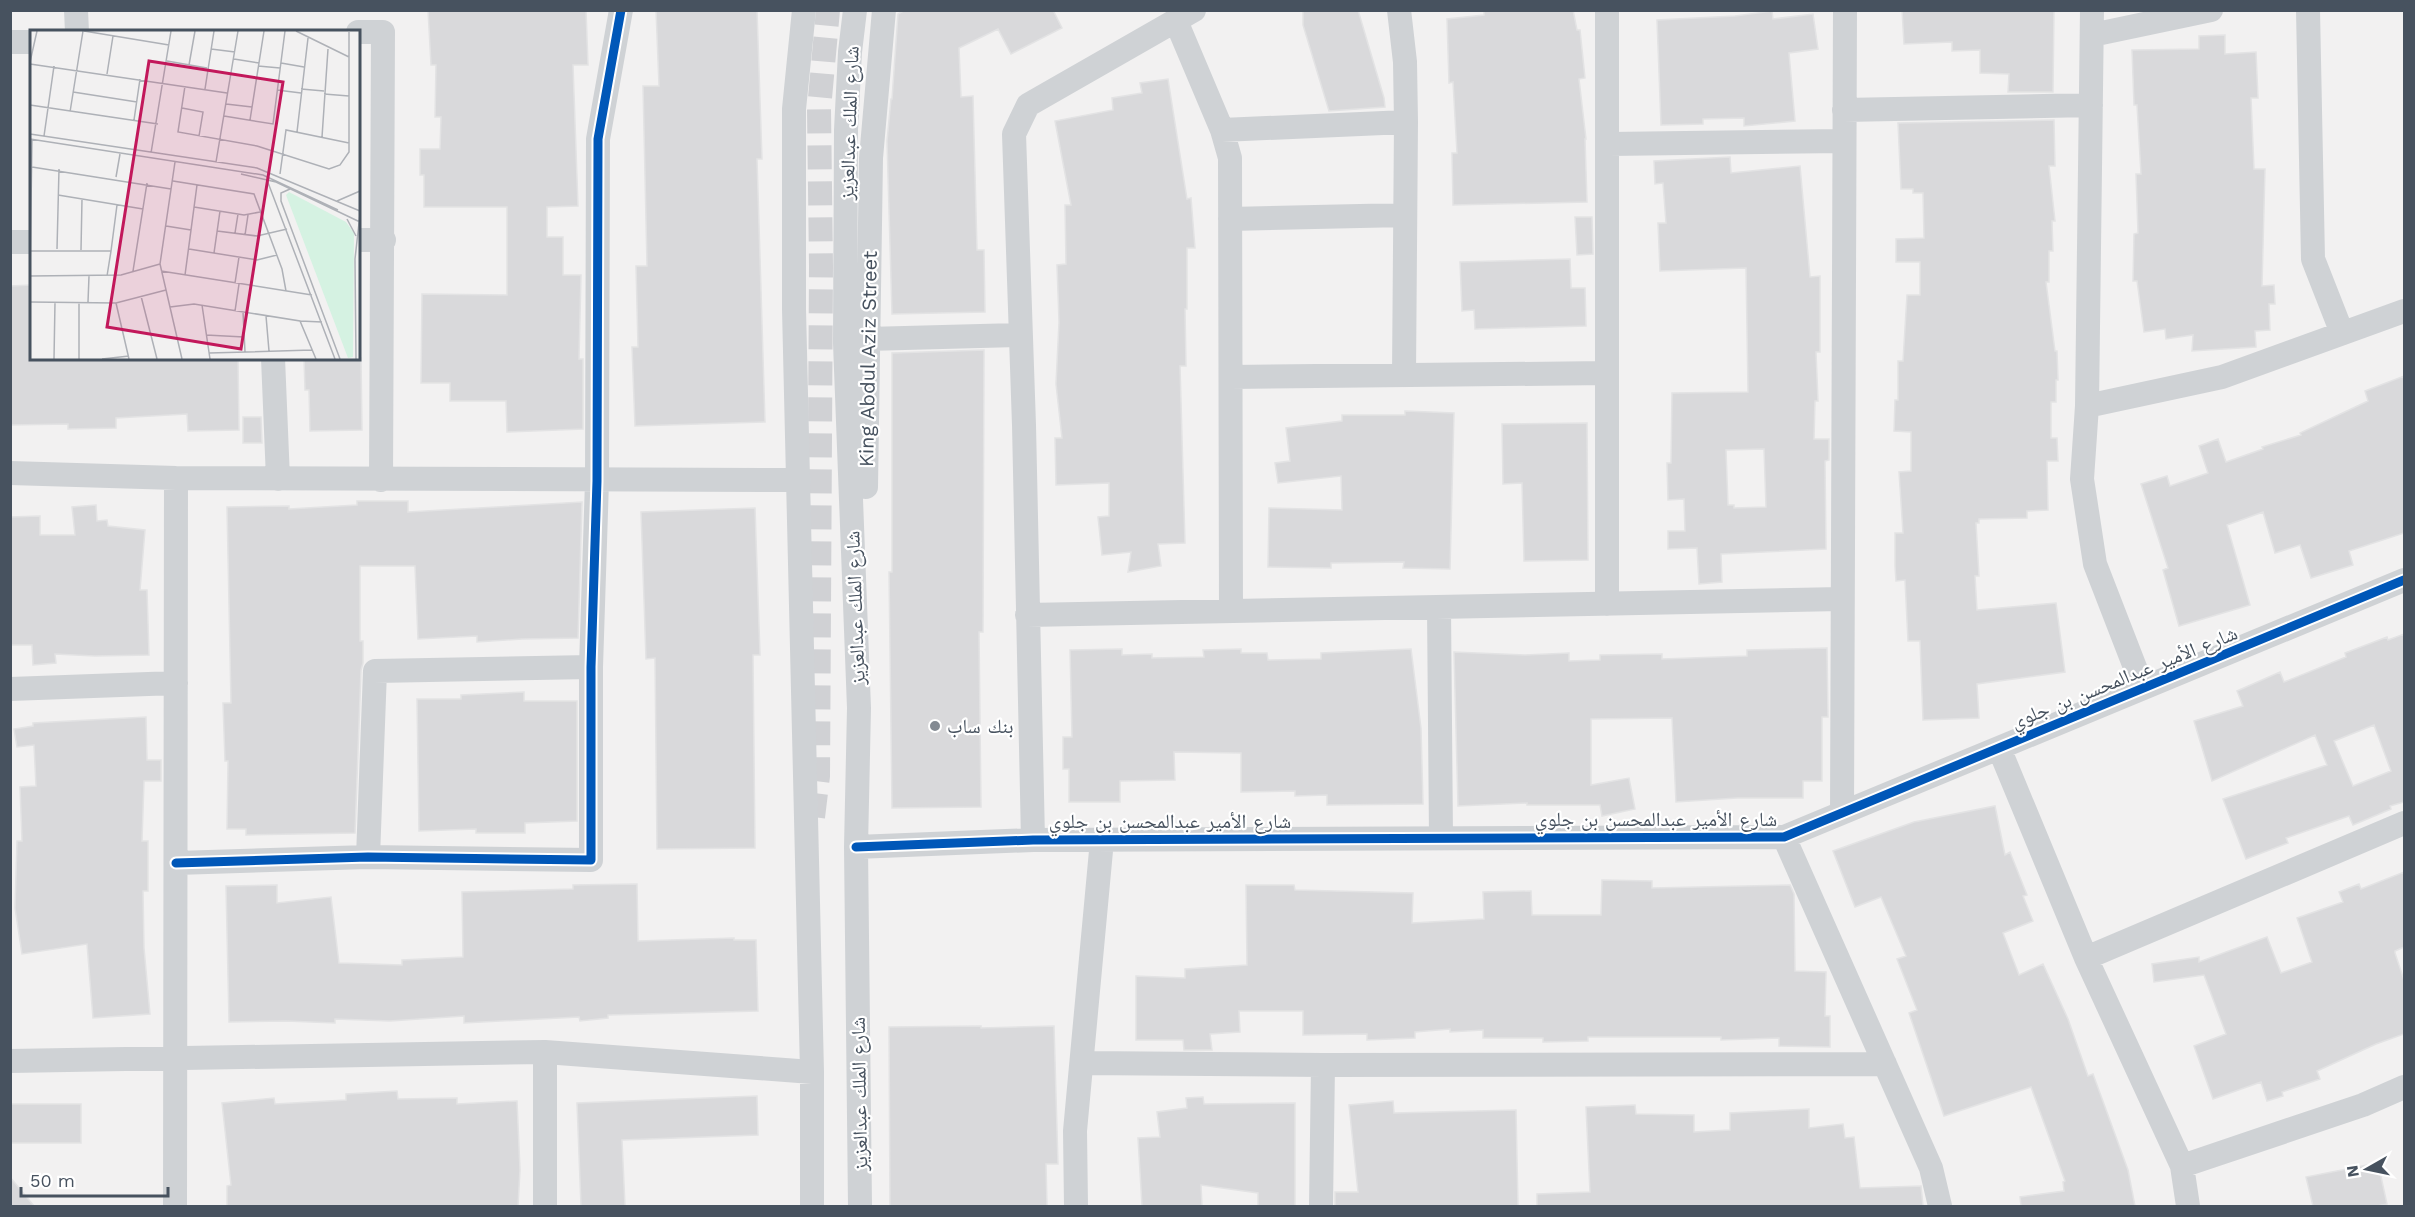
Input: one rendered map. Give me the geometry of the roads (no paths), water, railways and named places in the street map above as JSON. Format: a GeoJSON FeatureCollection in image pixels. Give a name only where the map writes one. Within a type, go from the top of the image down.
{"type":"FeatureCollection","features":[{"type":"Feature","properties":{"kind":"street"},"geometry":{"type":"LineString","coordinates":[[76,10],[77,30]]}},
{"type":"Feature","properties":{"kind":"street"},"geometry":{"type":"LineString","coordinates":[[176,863],[368,857],[591,860],[591,667],[597,481],[598,139],[621,10]]}},
{"type":"Feature","properties":{"kind":"street"},"geometry":{"type":"LineString","coordinates":[[804,10],[794,109],[794,309],[812,1072],[812,1206]]}},
{"type":"Feature","properties":{"kind":"street","name":"شارع الملك عبدالعزيز"},"geometry":{"type":"LineString","coordinates":[[855,10],[850,52],[846,130],[845,343],[859,708],[856,847],[860,1206]]}},
{"type":"Feature","properties":{"kind":"street","name":"King Abdul Aziz Street"},"geometry":{"type":"LineString","coordinates":[[859,708],[864,576],[871,158],[884,10]]}},
{"type":"Feature","properties":{"kind":"street"},"geometry":{"type":"LineString","coordinates":[[1399,10],[1405,62],[1406,122],[1404,375]]}},
{"type":"Feature","properties":{"kind":"street"},"geometry":{"type":"LineString","coordinates":[[1607,10],[1607,604]]}},
{"type":"Feature","properties":{"kind":"street"},"geometry":{"type":"LineString","coordinates":[[1842,813],[1845,10]]}},
{"type":"Feature","properties":{"kind":"street"},"geometry":{"type":"LineString","coordinates":[[2092,10],[2087,406],[2082,479],[2095,564],[2143,688]]}},
{"type":"Feature","properties":{"kind":"street"},"geometry":{"type":"LineString","coordinates":[[2092,35],[2211,10]]}},
{"type":"Feature","properties":{"kind":"street"},"geometry":{"type":"LineString","coordinates":[[2308,10],[2313,259],[2342,333]]}},
{"type":"Feature","properties":{"kind":"street"},"geometry":{"type":"LineString","coordinates":[[1033,840],[1014,134],[1028,105],[1185,16],[1230,158],[1231,611]]}},
{"type":"Feature","properties":{"kind":"street"},"geometry":{"type":"LineString","coordinates":[[362,32],[383,32],[384,240],[381,480]]}},
{"type":"Feature","properties":{"kind":"street"},"geometry":{"type":"LineString","coordinates":[[10,42],[30,42]]}},
{"type":"Feature","properties":{"kind":"street"},"geometry":{"type":"LineString","coordinates":[[1844,110],[2091,105]]}},
{"type":"Feature","properties":{"kind":"street"},"geometry":{"type":"LineString","coordinates":[[1222,130],[1406,122]]}},
{"type":"Feature","properties":{"kind":"street"},"geometry":{"type":"LineString","coordinates":[[1608,144],[1844,141]]}},
{"type":"Feature","properties":{"kind":"street"},"geometry":{"type":"LineString","coordinates":[[1230,219],[1405,214]]}},
{"type":"Feature","properties":{"kind":"street"},"geometry":{"type":"LineString","coordinates":[[360,240],[384,240]]}},
{"type":"Feature","properties":{"kind":"street"},"geometry":{"type":"LineString","coordinates":[[10,242],[30,242]]}},
{"type":"Feature","properties":{"kind":"street"},"geometry":{"type":"LineString","coordinates":[[2087,406],[2222,377],[2404,311]]}},
{"type":"Feature","properties":{"kind":"street"},"geometry":{"type":"LineString","coordinates":[[867,339],[1020,335]]}},
{"type":"Feature","properties":{"kind":"street"},"geometry":{"type":"LineString","coordinates":[[273,360],[278,479]]}},
{"type":"Feature","properties":{"kind":"street"},"geometry":{"type":"LineString","coordinates":[[1231,377],[1607,373]]}},
{"type":"Feature","properties":{"kind":"street"},"geometry":{"type":"LineString","coordinates":[[10,473],[177,478],[381,480],[799,480]]}},
{"type":"Feature","properties":{"kind":"street"},"geometry":{"type":"LineString","coordinates":[[175,1206],[177,478]]}},
{"type":"Feature","properties":{"kind":"street","name":"شارع الأمير عبدالمحسن بن جلوي"},"geometry":{"type":"LineString","coordinates":[[856,847],[1033,840],[1784,837],[2404,580]]}},
{"type":"Feature","properties":{"kind":"street"},"geometry":{"type":"LineString","coordinates":[[1027,615],[1841,599]]}},
{"type":"Feature","properties":{"kind":"street"},"geometry":{"type":"LineString","coordinates":[[1439,607],[1441,838]]}},
{"type":"Feature","properties":{"kind":"street"},"geometry":{"type":"LineString","coordinates":[[368,857],[375,671],[591,667]]}},
{"type":"Feature","properties":{"kind":"street"},"geometry":{"type":"LineString","coordinates":[[10,689],[176,683]]}},
{"type":"Feature","properties":{"kind":"street"},"geometry":{"type":"LineString","coordinates":[[1999,748],[2086,958],[2182,1166],[2188,1206]]}},
{"type":"Feature","properties":{"kind":"street"},"geometry":{"type":"LineString","coordinates":[[2086,958],[2404,823]]}},
{"type":"Feature","properties":{"kind":"street"},"geometry":{"type":"LineString","coordinates":[[1784,837],[1931,1168],[1940,1206]]}},
{"type":"Feature","properties":{"kind":"street"},"geometry":{"type":"LineString","coordinates":[[1076,1206],[1075,1131],[1102,840]]}},
{"type":"Feature","properties":{"kind":"street"},"geometry":{"type":"LineString","coordinates":[[10,1061],[545,1052],[812,1072]]}},
{"type":"Feature","properties":{"kind":"street"},"geometry":{"type":"LineString","coordinates":[[544,1206],[545,1052]]}},
{"type":"Feature","properties":{"kind":"street"},"geometry":{"type":"LineString","coordinates":[[1082,1063],[1885,1064]]}},
{"type":"Feature","properties":{"kind":"street"},"geometry":{"type":"LineString","coordinates":[[1321,1206],[1323,1065]]}},
{"type":"Feature","properties":{"kind":"street"},"geometry":{"type":"LineString","coordinates":[[2182,1166],[2362,1105],[2404,1087]]}},
{"type":"Feature","properties":{"kind":"tunnel"},"geometry":{"type":"LineString","coordinates":[[813,817],[818,776],[821,266],[819,109],[828,10]]}},
{"type":"Feature","properties":{"kind":"place","name":"بنك ساب"},"geometry":{"type":"Point","coordinates":[935,726]}}]}
